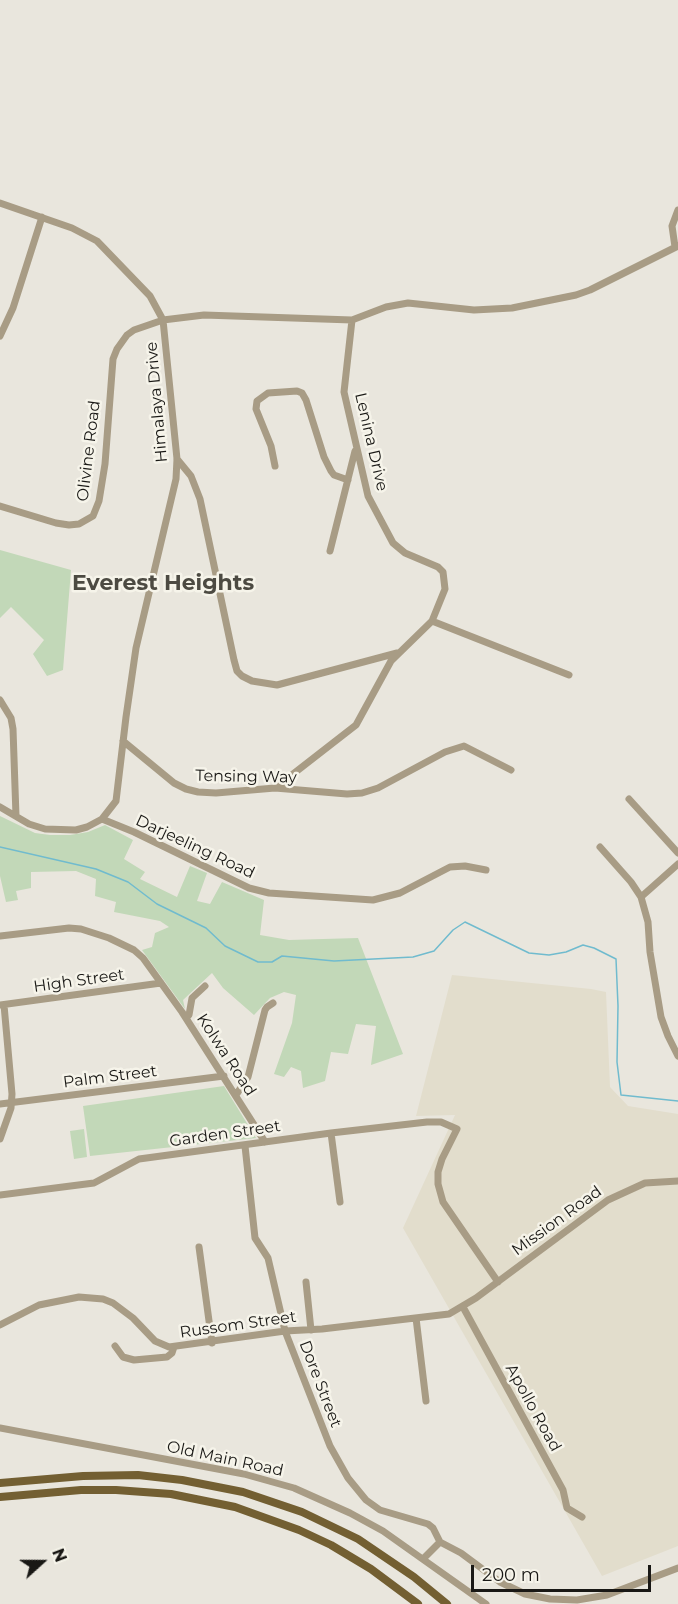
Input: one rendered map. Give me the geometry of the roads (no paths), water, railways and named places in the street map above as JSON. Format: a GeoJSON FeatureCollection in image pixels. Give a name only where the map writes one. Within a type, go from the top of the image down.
{"type":"FeatureCollection","features":[{"type":"Feature","properties":{"kind":"main road"},"geometry":{"type":"LineString","coordinates":[[0,1483],[83,1476],[138,1476],[183,1480],[243,1492],[302,1512],[357,1539],[406,1571],[447,1604]]}},
{"type":"Feature","properties":{"kind":"main road"},"geometry":{"type":"LineString","coordinates":[[0,1497],[81,1490],[125,1490],[178,1495],[235,1507],[299,1530],[346,1553],[385,1578],[418,1604]]}},
{"type":"Feature","properties":{"kind":"street"},"geometry":{"type":"LineString","coordinates":[[0,203],[72,228],[97,241],[142,287],[156,305],[163,320]]}},
{"type":"Feature","properties":{"kind":"street"},"geometry":{"type":"LineString","coordinates":[[677,246],[672,226],[678,210]]}},
{"type":"Feature","properties":{"kind":"street"},"geometry":{"type":"LineString","coordinates":[[1,333],[13,308],[42,217]]}},
{"type":"Feature","properties":{"kind":"street","name":"Himalaya Drive"},"geometry":{"type":"LineString","coordinates":[[102,819],[116,801],[119,791],[123,741],[136,648],[176,479],[177,459],[163,320],[204,315],[352,320],[386,307],[408,303],[487,311],[539,303],[590,290],[677,246]]}},
{"type":"Feature","properties":{"kind":"street","name":"Olivine Road"},"geometry":{"type":"LineString","coordinates":[[0,506],[69,525],[79,524],[93,516],[99,501],[105,464],[113,359],[127,335],[134,330],[163,320]]}},
{"type":"Feature","properties":{"kind":"street","name":"Lenina Drive"},"geometry":{"type":"LineString","coordinates":[[352,320],[344,392],[368,495],[393,543],[405,553],[433,563],[443,572],[445,589],[432,621]]}},
{"type":"Feature","properties":{"kind":"street"},"geometry":{"type":"LineString","coordinates":[[275,466],[271,446],[256,409],[257,401],[259,397],[268,393],[297,390],[306,400],[324,457],[331,471],[334,475],[348,480]]}},
{"type":"Feature","properties":{"kind":"street"},"geometry":{"type":"LineString","coordinates":[[330,551],[356,448]]}},
{"type":"Feature","properties":{"kind":"street"},"geometry":{"type":"LineString","coordinates":[[177,459],[191,476],[200,499],[234,660],[242,676],[252,681],[277,685],[397,653]]}},
{"type":"Feature","properties":{"kind":"street"},"geometry":{"type":"LineString","coordinates":[[275,788],[356,725],[397,653],[415,639],[432,621],[569,675]]}},
{"type":"Feature","properties":{"kind":"street"},"geometry":{"type":"LineString","coordinates":[[0,700],[11,718],[14,729],[16,816]]}},
{"type":"Feature","properties":{"kind":"street","name":"Tensing Way"},"geometry":{"type":"LineString","coordinates":[[123,741],[174,783],[186,789],[216,793],[275,788],[347,794],[370,792],[445,752],[464,746],[511,770]]}},
{"type":"Feature","properties":{"kind":"street"},"geometry":{"type":"LineString","coordinates":[[629,799],[678,853]]}},
{"type":"Feature","properties":{"kind":"street"},"geometry":{"type":"LineString","coordinates":[[0,807],[29,824],[59,830],[87,827],[102,819]]}},
{"type":"Feature","properties":{"kind":"street","name":"Darjeeling Road"},"geometry":{"type":"LineString","coordinates":[[102,819],[134,832],[249,888],[269,893],[380,899],[400,893],[450,867],[465,866],[486,870]]}},
{"type":"Feature","properties":{"kind":"street"},"geometry":{"type":"LineString","coordinates":[[600,847],[641,897],[648,922],[650,952],[662,1017],[678,1056]]}},
{"type":"Feature","properties":{"kind":"street"},"geometry":{"type":"LineString","coordinates":[[641,897],[678,864]]}},
{"type":"Feature","properties":{"kind":"street","name":"Kolwa Road"},"geometry":{"type":"LineString","coordinates":[[0,936],[81,928],[110,938],[134,950],[143,958],[186,1017],[265,1143]]}},
{"type":"Feature","properties":{"kind":"street","name":"High Street"},"geometry":{"type":"LineString","coordinates":[[2,1005],[161,983]]}},
{"type":"Feature","properties":{"kind":"street"},"geometry":{"type":"LineString","coordinates":[[186,1017],[189,1015],[192,998],[205,986]]}},
{"type":"Feature","properties":{"kind":"street"},"geometry":{"type":"LineString","coordinates":[[236,1095],[248,1077],[265,1010],[273,1003]]}},
{"type":"Feature","properties":{"kind":"street"},"geometry":{"type":"LineString","coordinates":[[0,1139],[12,1102],[2,1005]]}},
{"type":"Feature","properties":{"kind":"street","name":"Palm Street"},"geometry":{"type":"LineString","coordinates":[[0,1104],[224,1076]]}},
{"type":"Feature","properties":{"kind":"street","name":"Garden Street"},"geometry":{"type":"LineString","coordinates":[[0,1195],[94,1183],[129,1162],[139,1159],[435,1121],[458,1129],[442,1159],[438,1172],[440,1194],[452,1217],[498,1282]]}},
{"type":"Feature","properties":{"kind":"street"},"geometry":{"type":"LineString","coordinates":[[331,1133],[340,1202]]}},
{"type":"Feature","properties":{"kind":"street","name":"Dore Street"},"geometry":{"type":"LineString","coordinates":[[245,1146],[255,1238],[268,1258],[285,1331],[323,1429],[348,1478],[366,1500],[374,1507],[386,1512],[429,1524],[440,1542],[461,1552],[500,1582],[525,1594],[550,1599],[577,1600],[607,1595],[678,1568]]}},
{"type":"Feature","properties":{"kind":"street","name":"Mission Road"},"geometry":{"type":"LineString","coordinates":[[463,1308],[608,1200],[645,1183],[678,1181]]}},
{"type":"Feature","properties":{"kind":"street"},"geometry":{"type":"LineString","coordinates":[[199,1247],[212,1343]]}},
{"type":"Feature","properties":{"kind":"street"},"geometry":{"type":"LineString","coordinates":[[306,1282],[311,1330]]}},
{"type":"Feature","properties":{"kind":"street","name":"Russom Street"},"geometry":{"type":"LineString","coordinates":[[0,1325],[39,1305],[89,1297],[103,1299],[122,1309],[159,1343],[174,1347],[285,1331],[449,1314],[463,1308]]}},
{"type":"Feature","properties":{"kind":"street","name":"Apollo Road"},"geometry":{"type":"LineString","coordinates":[[463,1308],[563,1490],[567,1508],[582,1517]]}},
{"type":"Feature","properties":{"kind":"street"},"geometry":{"type":"LineString","coordinates":[[416,1318],[426,1401]]}},
{"type":"Feature","properties":{"kind":"street"},"geometry":{"type":"LineString","coordinates":[[158,1357],[159,1343]]}},
{"type":"Feature","properties":{"kind":"street"},"geometry":{"type":"LineString","coordinates":[[115,1346],[119,1353],[128,1359],[169,1356],[174,1347]]}},
{"type":"Feature","properties":{"kind":"street","name":"Old Main Road"},"geometry":{"type":"LineString","coordinates":[[0,1428],[244,1474],[286,1486],[350,1513],[382,1531],[486,1604]]}},
{"type":"Feature","properties":{"kind":"street"},"geometry":{"type":"LineString","coordinates":[[423,1559],[440,1542]]}},
{"type":"Feature","properties":{"kind":"waterway"},"geometry":{"type":"LineString","coordinates":[[0,847],[96,869],[128,882],[157,904],[206,928],[225,946],[258,962],[272,962],[282,956],[334,961],[413,957],[434,951],[453,930],[465,922],[529,953],[549,955],[566,952],[583,945],[594,948],[616,959],[617,1062],[621,1095],[678,1101]]}},
{"type":"Feature","properties":{"kind":"district","name":"Everest Heights"},"geometry":{"type":"Point","coordinates":[163,584]}}]}
